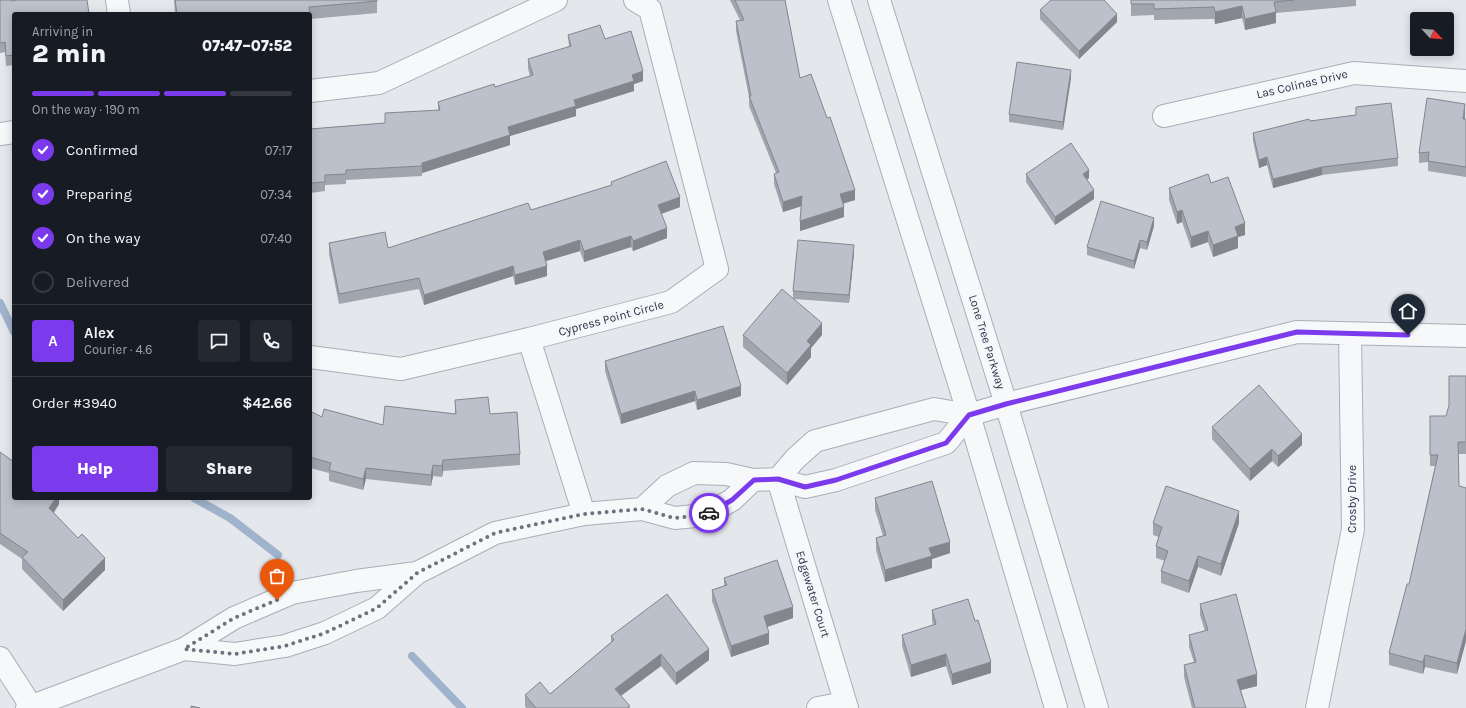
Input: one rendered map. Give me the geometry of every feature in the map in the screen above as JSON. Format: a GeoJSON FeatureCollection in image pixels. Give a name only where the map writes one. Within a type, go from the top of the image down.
{"type":"FeatureCollection","features":[{"type":"Feature","properties":{"kind":"street"},"geometry":{"type":"LineString","coordinates":[[117,0],[119,12]]}},
{"type":"Feature","properties":{"kind":"street"},"geometry":{"type":"LineString","coordinates":[[312,91],[379,83],[556,0]]}},
{"type":"Feature","properties":{"kind":"street","name":"Cypress Point Circle"},"geometry":{"type":"LineString","coordinates":[[312,357],[401,369],[529,339],[671,302],[717,269],[650,9],[635,0]]}},
{"type":"Feature","properties":{"kind":"street"},"geometry":{"type":"LineString","coordinates":[[839,0],[969,415],[1056,708]]}},
{"type":"Feature","properties":{"kind":"street","name":"Lone Tree Parkway"},"geometry":{"type":"LineString","coordinates":[[880,0],[1006,404],[1097,708]]}},
{"type":"Feature","properties":{"kind":"street","name":"Las Colinas Drive"},"geometry":{"type":"LineString","coordinates":[[1164,116],[1354,73],[1466,81]]}},
{"type":"Feature","properties":{"kind":"street"},"geometry":{"type":"LineString","coordinates":[[0,134],[12,132]]}},
{"type":"Feature","properties":{"kind":"street"},"geometry":{"type":"LineString","coordinates":[[778,479],[795,459],[814,441],[934,409],[969,415],[1006,404],[1297,332],[1466,336]]}},
{"type":"Feature","properties":{"kind":"street","name":"Crosby Drive"},"geometry":{"type":"LineString","coordinates":[[1318,708],[1353,529],[1350,334]]}},
{"type":"Feature","properties":{"kind":"street"},"geometry":{"type":"LineString","coordinates":[[529,339],[584,514]]}},
{"type":"Feature","properties":{"kind":"street"},"geometry":{"type":"LineString","coordinates":[[642,509],[667,486],[694,473],[726,474],[754,480],[778,479],[805,487],[836,480],[946,443],[969,415]]}},
{"type":"Feature","properties":{"kind":"street","name":"Edgewater Court"},"geometry":{"type":"LineString","coordinates":[[778,479],[846,706]]}},
{"type":"Feature","properties":{"kind":"street"},"geometry":{"type":"LineString","coordinates":[[184,649],[235,654],[285,646],[318,635],[377,608],[417,573],[495,533],[584,514],[642,509],[674,518],[705,515],[732,500],[754,480]]}},
{"type":"Feature","properties":{"kind":"street"},"geometry":{"type":"LineString","coordinates":[[0,658],[29,707],[184,649],[234,618],[292,593],[356,581],[417,573]]}},
{"type":"Feature","properties":{"kind":"street"},"geometry":{"type":"LineString","coordinates":[[818,708],[846,706]]}},
{"type":"Feature","properties":{"kind":"building"},"geometry":{"type":"Polygon","coordinates":[[[0,0],[87,0],[89,12],[12,12],[12,55],[6,56],[5,42],[0,43],[0,0]]]}},
{"type":"Feature","properties":{"kind":"building"},"geometry":{"type":"Polygon","coordinates":[[[175,0],[377,0],[309,7],[310,12],[177,12],[175,0]]]}},
{"type":"Feature","properties":{"kind":"building"},"geometry":{"type":"Polygon","coordinates":[[[735,0],[785,0],[800,78],[811,74],[827,118],[830,117],[855,190],[840,194],[844,207],[800,221],[802,196],[783,202],[774,174],[779,172],[749,96],[751,96],[736,21],[744,20],[735,0]]]}},
{"type":"Feature","properties":{"kind":"building"},"geometry":{"type":"Polygon","coordinates":[[[1051,0],[1104,0],[1117,14],[1079,51],[1040,10],[1051,0]]]}},
{"type":"Feature","properties":{"kind":"building"},"geometry":{"type":"Polygon","coordinates":[[[1131,0],[1294,0],[1274,2],[1276,12],[1245,19],[1242,6],[1215,12],[1214,7],[1154,9],[1154,4],[1131,4],[1131,0]]]}},
{"type":"Feature","properties":{"kind":"building"},"geometry":{"type":"Polygon","coordinates":[[[600,25],[605,39],[631,31],[643,71],[632,75],[634,81],[574,100],[576,106],[508,127],[510,135],[422,163],[422,166],[346,170],[346,174],[325,175],[325,182],[312,183],[312,129],[385,123],[385,113],[440,110],[438,102],[494,84],[495,87],[533,75],[528,59],[571,46],[568,35],[600,25]]]}},
{"type":"Feature","properties":{"kind":"building"},"geometry":{"type":"Polygon","coordinates":[[[1017,62],[1071,70],[1063,122],[1009,114],[1017,62]]]}},
{"type":"Feature","properties":{"kind":"building"},"geometry":{"type":"Polygon","coordinates":[[[1427,98],[1465,104],[1463,119],[1466,119],[1466,167],[1428,161],[1429,152],[1419,153],[1427,98]]]}},
{"type":"Feature","properties":{"kind":"building"},"geometry":{"type":"Polygon","coordinates":[[[1391,103],[1398,158],[1322,167],[1273,179],[1267,157],[1259,160],[1253,133],[1309,119],[1310,121],[1356,115],[1356,107],[1391,103]]]}},
{"type":"Feature","properties":{"kind":"building"},"geometry":{"type":"Polygon","coordinates":[[[1071,143],[1089,170],[1083,174],[1094,190],[1055,217],[1026,174],[1071,143]]]}},
{"type":"Feature","properties":{"kind":"building"},"geometry":{"type":"Polygon","coordinates":[[[666,161],[680,197],[658,205],[667,228],[633,241],[631,236],[584,251],[580,240],[543,252],[547,266],[515,275],[513,266],[424,295],[419,278],[339,294],[329,243],[385,232],[388,248],[528,203],[531,210],[612,185],[611,182],[666,161]]]}},
{"type":"Feature","properties":{"kind":"building"},"geometry":{"type":"Polygon","coordinates":[[[1208,174],[1211,183],[1228,177],[1245,223],[1235,227],[1238,236],[1213,245],[1208,231],[1191,237],[1182,210],[1177,212],[1169,188],[1208,174]]]}},
{"type":"Feature","properties":{"kind":"building"},"geometry":{"type":"Polygon","coordinates":[[[1101,201],[1154,218],[1147,242],[1140,240],[1134,261],[1087,247],[1101,201]]]}},
{"type":"Feature","properties":{"kind":"building"},"geometry":{"type":"Polygon","coordinates":[[[798,240],[854,245],[849,295],[793,291],[798,240]]]}},
{"type":"Feature","properties":{"kind":"building"},"geometry":{"type":"Polygon","coordinates":[[[782,289],[822,323],[807,341],[811,345],[787,373],[743,335],[782,289]]]}},
{"type":"Feature","properties":{"kind":"building"},"geometry":{"type":"Polygon","coordinates":[[[723,326],[741,386],[697,400],[695,391],[621,414],[605,361],[723,326]]]}},
{"type":"Feature","properties":{"kind":"building"},"geometry":{"type":"Polygon","coordinates":[[[1449,376],[1466,376],[1466,442],[1458,442],[1459,486],[1466,488],[1466,629],[1457,663],[1425,655],[1423,662],[1389,653],[1407,584],[1409,584],[1438,455],[1430,455],[1430,416],[1446,416],[1449,405],[1449,376]]]}},
{"type":"Feature","properties":{"kind":"building"},"geometry":{"type":"Polygon","coordinates":[[[1259,385],[1302,434],[1278,456],[1272,449],[1250,469],[1212,427],[1259,385]]]}},
{"type":"Feature","properties":{"kind":"building"},"geometry":{"type":"Polygon","coordinates":[[[488,397],[490,414],[517,412],[520,454],[443,460],[442,466],[433,465],[431,475],[366,468],[363,479],[329,470],[331,463],[312,458],[312,412],[322,417],[324,409],[383,425],[385,406],[456,414],[455,400],[488,397]]]}},
{"type":"Feature","properties":{"kind":"building"},"geometry":{"type":"Polygon","coordinates":[[[0,452],[12,461],[12,500],[55,500],[49,508],[78,538],[82,534],[105,558],[63,600],[22,557],[28,552],[0,533],[0,452]]]}},
{"type":"Feature","properties":{"kind":"building"},"geometry":{"type":"Polygon","coordinates":[[[932,481],[950,542],[929,548],[932,556],[885,570],[876,538],[886,535],[875,498],[932,481]]]}},
{"type":"Feature","properties":{"kind":"building"},"geometry":{"type":"Polygon","coordinates":[[[1166,486],[1239,511],[1221,564],[1198,556],[1189,581],[1161,571],[1168,551],[1156,546],[1162,527],[1153,523],[1166,486]]]}},
{"type":"Feature","properties":{"kind":"building"},"geometry":{"type":"Polygon","coordinates":[[[777,560],[793,607],[764,616],[769,633],[731,646],[712,590],[727,585],[724,578],[777,560]]]}},
{"type":"Feature","properties":{"kind":"building"},"geometry":{"type":"Polygon","coordinates":[[[667,594],[709,649],[676,673],[661,654],[615,689],[630,706],[627,708],[536,708],[525,695],[540,682],[550,694],[614,640],[611,636],[667,594]]]}},
{"type":"Feature","properties":{"kind":"building"},"geometry":{"type":"Polygon","coordinates":[[[1236,594],[1257,674],[1237,680],[1246,708],[1195,708],[1184,665],[1196,662],[1189,635],[1208,630],[1200,604],[1236,594]]]}},
{"type":"Feature","properties":{"kind":"building"},"geometry":{"type":"Polygon","coordinates":[[[968,599],[975,621],[978,620],[991,662],[952,674],[946,654],[911,665],[902,635],[936,624],[932,610],[968,599]]]}},
{"type":"Feature","properties":{"kind":"waterway"},"geometry":{"type":"LineString","coordinates":[[0,303],[12,328]]}},
{"type":"Feature","properties":{"kind":"waterway"},"geometry":{"type":"LineString","coordinates":[[198,500],[230,518],[278,555]]}},
{"type":"Feature","properties":{"kind":"waterway"},"geometry":{"type":"LineString","coordinates":[[412,656],[462,708]]}},
{"type":"Feature","properties":{"kind":"way so far"},"geometry":{"type":"LineString","coordinates":[[277,600],[234,618],[184,649],[235,654],[285,646],[325,633],[377,608],[417,573],[495,533],[584,514],[642,509],[674,518],[705,515],[709,513]]}},
{"type":"Feature","properties":{"kind":"route"},"geometry":{"type":"LineString","coordinates":[[709,513],[732,500],[754,480],[778,479],[805,487],[836,480],[946,443],[969,415],[1006,404],[1297,332],[1408,335]]}}]}
